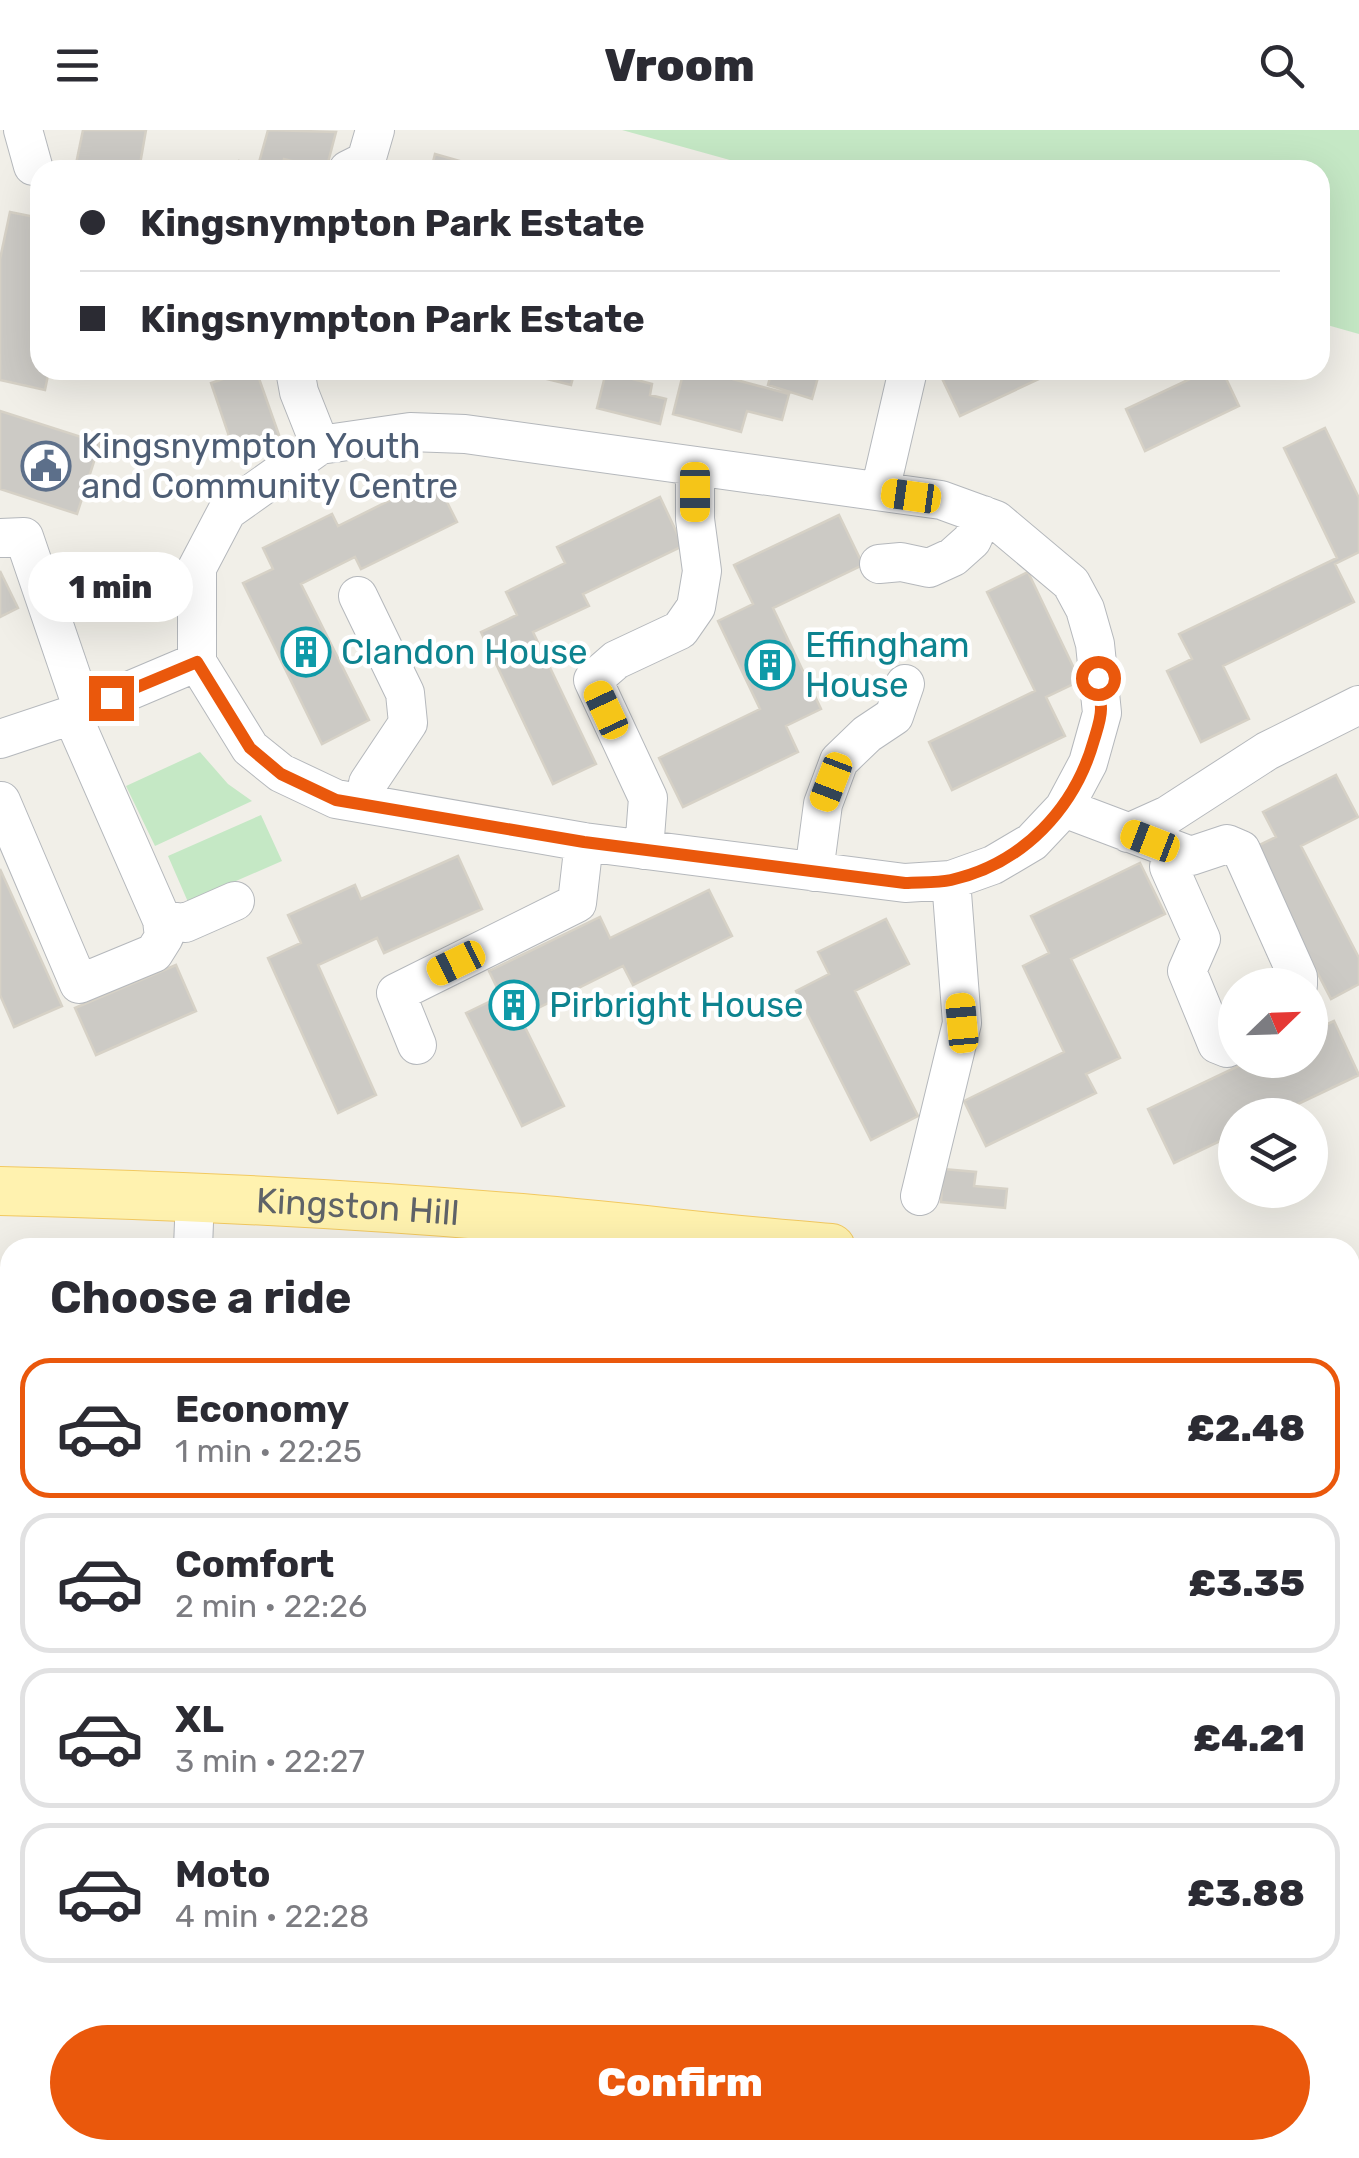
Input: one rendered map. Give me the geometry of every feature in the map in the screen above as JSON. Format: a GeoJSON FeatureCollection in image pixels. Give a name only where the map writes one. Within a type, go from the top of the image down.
{"type":"FeatureCollection","features":[{"type":"Feature","properties":{"kind":"main road","name":"Kingston Hill"},"geometry":{"type":"LineString","coordinates":[[0,1191],[195,1196],[506,1216],[729,1238]]}},
{"type":"Feature","properties":{"kind":"street"},"geometry":{"type":"LineString","coordinates":[[23,130],[31,160]]}},
{"type":"Feature","properties":{"kind":"street"},"geometry":{"type":"LineString","coordinates":[[366,160],[375,130]]}},
{"type":"Feature","properties":{"kind":"street"},"geometry":{"type":"LineString","coordinates":[[297,380],[320,445]]}},
{"type":"Feature","properties":{"kind":"street"},"geometry":{"type":"LineString","coordinates":[[880,491],[906,380]]}},
{"type":"Feature","properties":{"kind":"street"},"geometry":{"type":"LineString","coordinates":[[410,432],[465,434],[696,466],[941,500],[996,520],[1071,583],[1085,609],[1095,644],[1102,713],[1088,763],[1064,808],[1032,842],[992,865],[951,880],[905,883],[584,842],[336,800],[281,774],[250,748],[197,662],[197,568],[226,511],[320,445],[410,432]]}},
{"type":"Feature","properties":{"kind":"street"},"geometry":{"type":"LineString","coordinates":[[644,850],[648,798],[592,680],[616,660],[680,630],[696,607],[702,571],[695,519],[696,466]]}},
{"type":"Feature","properties":{"kind":"street"},"geometry":{"type":"LineString","coordinates":[[880,564],[901,562],[929,568],[941,563],[972,540],[983,515]]}},
{"type":"Feature","properties":{"kind":"street"},"geometry":{"type":"LineString","coordinates":[[0,538],[24,537],[77,712],[162,920],[164,938],[154,952],[80,984],[1,801]]}},
{"type":"Feature","properties":{"kind":"street"},"geometry":{"type":"LineString","coordinates":[[358,596],[405,694],[408,723],[368,783],[366,804]]}},
{"type":"Feature","properties":{"kind":"street"},"geometry":{"type":"LineString","coordinates":[[0,739],[197,662]]}},
{"type":"Feature","properties":{"kind":"street"},"geometry":{"type":"LineString","coordinates":[[814,872],[823,804],[839,761],[867,734],[894,716],[905,684]]}},
{"type":"Feature","properties":{"kind":"street"},"geometry":{"type":"LineString","coordinates":[[1128,832],[1168,816],[1267,751],[1359,705]]}},
{"type":"Feature","properties":{"kind":"street"},"geometry":{"type":"LineString","coordinates":[[1064,808],[1191,856],[1227,844],[1242,850],[1294,968]]}},
{"type":"Feature","properties":{"kind":"street"},"geometry":{"type":"LineString","coordinates":[[417,1045],[396,993],[577,903],[584,842]]}},
{"type":"Feature","properties":{"kind":"street"},"geometry":{"type":"LineString","coordinates":[[1172,849],[1169,868],[1201,938],[1187,971],[1218,1044]]}},
{"type":"Feature","properties":{"kind":"street"},"geometry":{"type":"LineString","coordinates":[[920,1196],[962,1023],[951,880]]}},
{"type":"Feature","properties":{"kind":"street"},"geometry":{"type":"LineString","coordinates":[[162,920],[185,924],[235,901]]}},
{"type":"Feature","properties":{"kind":"street"},"geometry":{"type":"LineString","coordinates":[[193,1238],[195,1196]]}},
{"type":"Feature","properties":{"kind":"green space"},"geometry":{"type":"Polygon","coordinates":[[[622,130],[1359,130],[1359,334],[1330,326],[1330,160],[730,160],[622,130]]]}},
{"type":"Feature","properties":{"kind":"green space"},"geometry":{"type":"Polygon","coordinates":[[[200,752],[228,784],[252,801],[155,846],[126,786],[200,752]]]}},
{"type":"Feature","properties":{"kind":"green space"},"geometry":{"type":"Polygon","coordinates":[[[261,815],[282,861],[188,902],[168,856],[261,815]]]}},
{"type":"Feature","properties":{"kind":"building"},"geometry":{"type":"Polygon","coordinates":[[[83,130],[146,130],[141,160],[77,160],[83,130]]]}},
{"type":"Feature","properties":{"kind":"building"},"geometry":{"type":"Polygon","coordinates":[[[268,130],[336,132],[329,160],[260,160],[268,130]]]}},
{"type":"Feature","properties":{"kind":"building"},"geometry":{"type":"Polygon","coordinates":[[[435,154],[456,160],[434,160],[435,154]]]}},
{"type":"Feature","properties":{"kind":"building"},"geometry":{"type":"Polygon","coordinates":[[[10,212],[30,216],[30,380],[47,380],[45,390],[0,380],[0,259],[10,212]]]}},
{"type":"Feature","properties":{"kind":"building"},"geometry":{"type":"Polygon","coordinates":[[[260,380],[279,435],[234,451],[211,383],[260,380]]]}},
{"type":"Feature","properties":{"kind":"building"},"geometry":{"type":"Polygon","coordinates":[[[604,380],[652,384],[650,395],[666,399],[660,424],[597,408],[604,380]]]}},
{"type":"Feature","properties":{"kind":"building"},"geometry":{"type":"Polygon","coordinates":[[[682,380],[736,380],[789,394],[782,420],[747,411],[741,432],[673,414],[682,380]]]}},
{"type":"Feature","properties":{"kind":"building"},"geometry":{"type":"Polygon","coordinates":[[[769,380],[817,380],[812,399],[768,385],[769,380]]]}},
{"type":"Feature","properties":{"kind":"building"},"geometry":{"type":"Polygon","coordinates":[[[943,380],[1037,380],[960,416],[943,380]]]}},
{"type":"Feature","properties":{"kind":"building"},"geometry":{"type":"Polygon","coordinates":[[[1188,380],[1227,380],[1239,406],[1145,451],[1126,409],[1188,380]]]}},
{"type":"Feature","properties":{"kind":"building","name":"Kingsnympton Youth and Community Centre"},"geometry":{"type":"Polygon","coordinates":[[[0,411],[100,443],[77,514],[0,489],[0,411]]]}},
{"type":"Feature","properties":{"kind":"building"},"geometry":{"type":"Polygon","coordinates":[[[1325,428],[1359,498],[1359,552],[1335,564],[1354,602],[1223,666],[1249,719],[1201,742],[1167,671],[1192,659],[1179,634],[1337,558],[1284,448],[1325,428]]]}},
{"type":"Feature","properties":{"kind":"building","name":"Clandon House"},"geometry":{"type":"Polygon","coordinates":[[[435,478],[457,522],[361,569],[355,557],[301,584],[369,720],[322,744],[243,583],[273,569],[263,548],[332,514],[338,526],[435,478]]]}},
{"type":"Feature","properties":{"kind":"building"},"geometry":{"type":"Polygon","coordinates":[[[660,497],[683,546],[583,594],[589,606],[533,632],[596,764],[553,784],[481,632],[517,615],[506,592],[565,563],[557,547],[660,497]]]}},
{"type":"Feature","properties":{"kind":"building","name":"Effingham House"},"geometry":{"type":"Polygon","coordinates":[[[839,515],[863,565],[773,608],[821,709],[786,726],[798,752],[683,807],[659,758],[760,709],[718,621],[753,604],[734,565],[839,515]]]}},
{"type":"Feature","properties":{"kind":"building"},"geometry":{"type":"Polygon","coordinates":[[[0,571],[18,608],[0,617],[0,571]]]}},
{"type":"Feature","properties":{"kind":"building"},"geometry":{"type":"Polygon","coordinates":[[[1028,572],[1080,681],[1046,697],[1065,736],[952,790],[929,742],[1035,691],[987,592],[1028,572]]]}},
{"type":"Feature","properties":{"kind":"building"},"geometry":{"type":"Polygon","coordinates":[[[1336,775],[1358,817],[1301,846],[1359,958],[1359,984],[1331,999],[1328,968],[1315,968],[1253,848],[1276,837],[1263,812],[1336,775]]]}},
{"type":"Feature","properties":{"kind":"building"},"geometry":{"type":"Polygon","coordinates":[[[458,856],[482,909],[384,953],[377,938],[318,965],[376,1095],[338,1113],[268,958],[301,943],[288,915],[355,885],[361,899],[458,856]]]}},
{"type":"Feature","properties":{"kind":"building"},"geometry":{"type":"Polygon","coordinates":[[[1140,863],[1165,914],[1071,959],[1120,1058],[1086,1074],[1096,1093],[986,1146],[964,1101],[1064,1052],[1023,966],[1049,953],[1031,916],[1140,863]]]}},
{"type":"Feature","properties":{"kind":"building"},"geometry":{"type":"Polygon","coordinates":[[[0,869],[62,1006],[14,1027],[0,995],[0,869]]]}},
{"type":"Feature","properties":{"kind":"building","name":"Pirbright House"},"geometry":{"type":"Polygon","coordinates":[[[709,890],[732,936],[633,985],[623,966],[520,1017],[564,1106],[522,1126],[466,1013],[501,996],[489,971],[600,917],[610,938],[709,890]]]}},
{"type":"Feature","properties":{"kind":"building"},"geometry":{"type":"Polygon","coordinates":[[[886,919],[909,964],[855,991],[918,1116],[871,1140],[796,991],[829,974],[818,952],[886,919]]]}},
{"type":"Feature","properties":{"kind":"building"},"geometry":{"type":"Polygon","coordinates":[[[176,965],[196,1011],[96,1055],[75,1008],[176,965]]]}},
{"type":"Feature","properties":{"kind":"building"},"geometry":{"type":"Polygon","coordinates":[[[1334,1021],[1359,1075],[1311,1098],[1218,1098],[1218,1142],[1174,1163],[1148,1109],[1218,1076],[1328,1078],[1328,1024],[1334,1021]]]}},
{"type":"Feature","properties":{"kind":"building"},"geometry":{"type":"Polygon","coordinates":[[[943,1169],[976,1172],[974,1186],[1007,1189],[1005,1208],[941,1202],[943,1169]]]}},
{"type":"Feature","properties":{"kind":"place","name":"Kingsnympton Youth and Community Centre"},"geometry":{"type":"Point","coordinates":[46,466]}},
{"type":"Feature","properties":{"kind":"place","name":"Clandon House"},"geometry":{"type":"Point","coordinates":[306,652]}},
{"type":"Feature","properties":{"kind":"place","name":"Effingham House"},"geometry":{"type":"Point","coordinates":[770,665]}},
{"type":"Feature","properties":{"kind":"place","name":"Pirbright House"},"geometry":{"type":"Point","coordinates":[514,1005]}},
{"type":"Feature","properties":{"kind":"route"},"geometry":{"type":"LineString","coordinates":[[111,698],[197,662],[250,748],[281,774],[336,800],[584,842],[905,883],[951,880],[992,865],[1032,842],[1064,808],[1088,763],[1102,713],[1098,678]]}}]}
